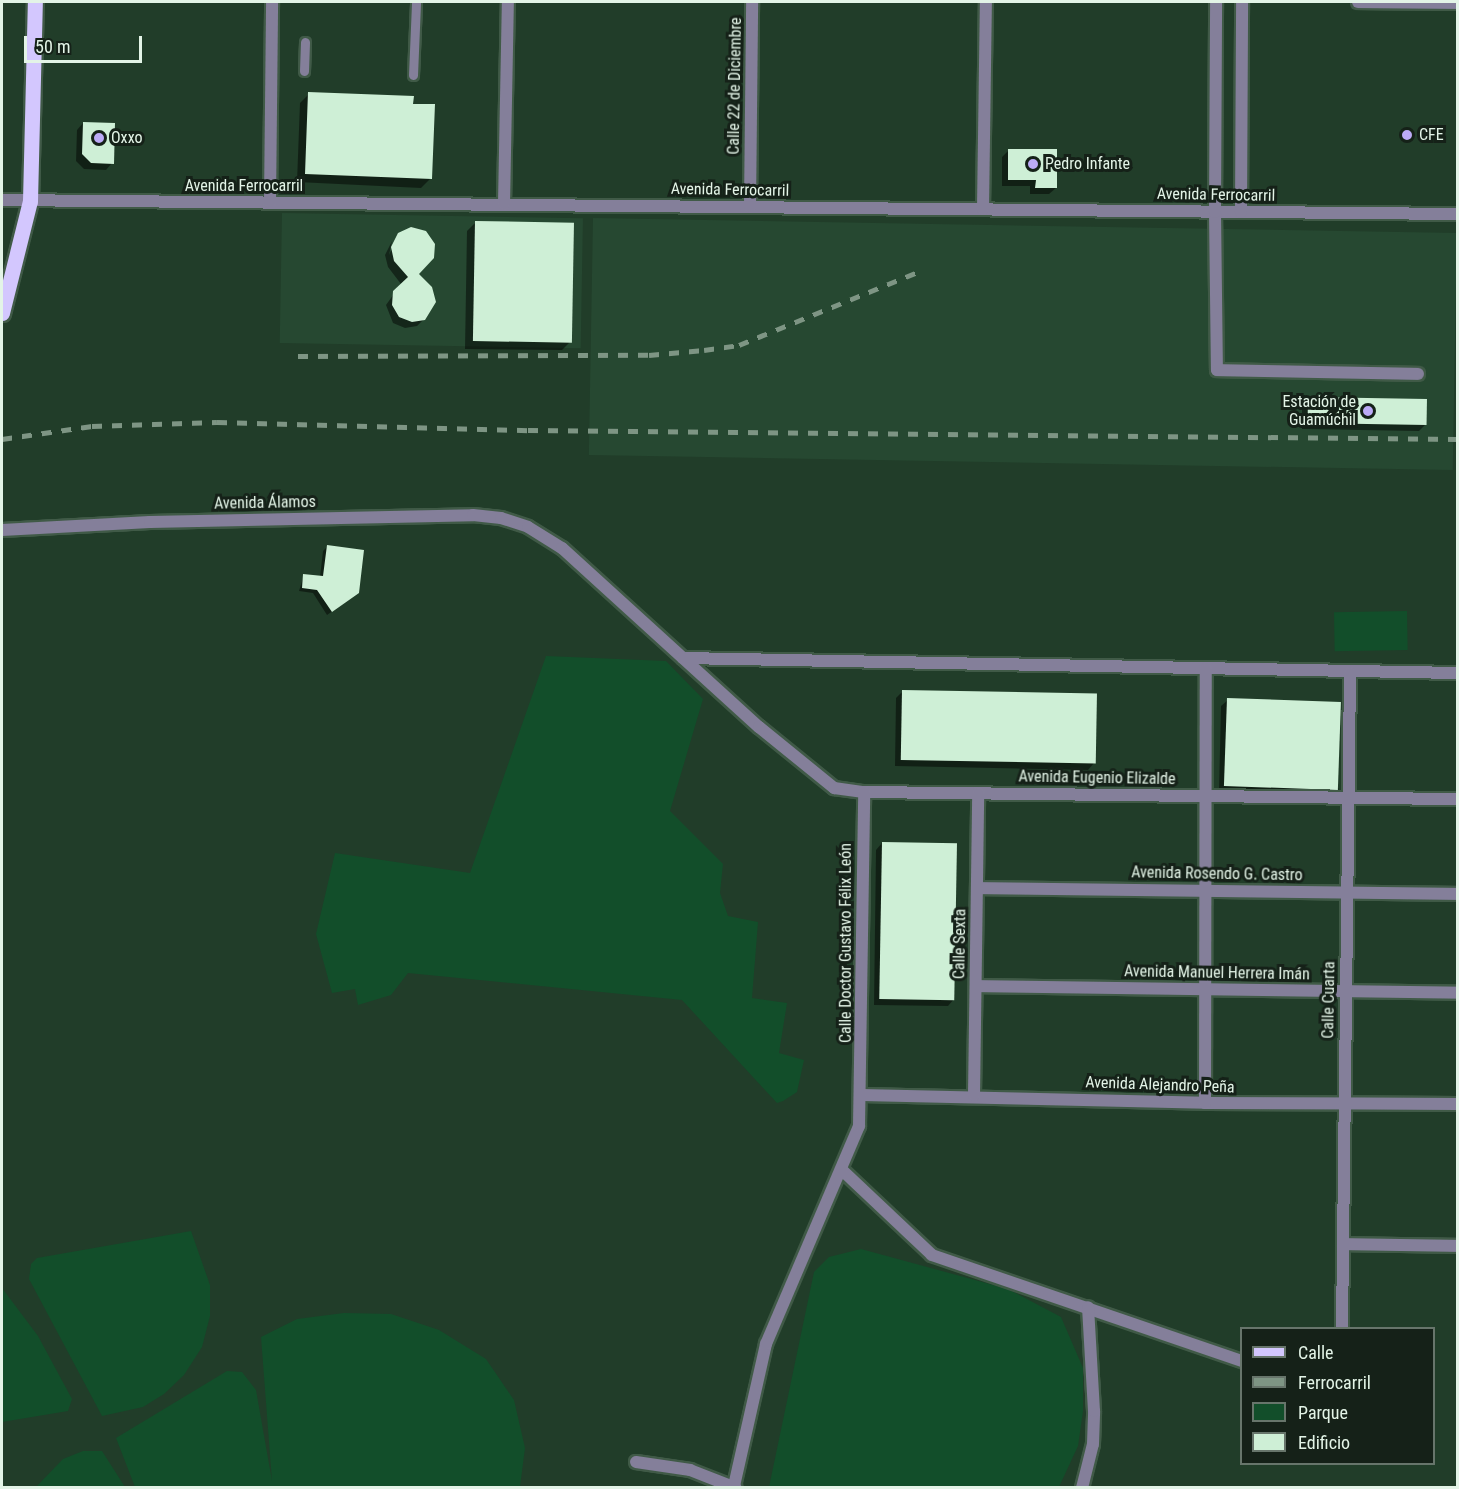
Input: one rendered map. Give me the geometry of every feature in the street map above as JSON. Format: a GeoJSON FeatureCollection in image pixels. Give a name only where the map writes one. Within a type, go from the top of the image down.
{"type":"FeatureCollection","features":[{"type":"Feature","properties":{"kind":"main road"},"geometry":{"type":"LineString","coordinates":[[2,313],[30,201],[35,2]]}},
{"type":"Feature","properties":{"kind":"street"},"geometry":{"type":"LineString","coordinates":[[270,202],[272,2]]}},
{"type":"Feature","properties":{"kind":"street"},"geometry":{"type":"LineString","coordinates":[[504,204],[508,2]]}},
{"type":"Feature","properties":{"kind":"street","name":"Calle 22 de Diciembre"},"geometry":{"type":"LineString","coordinates":[[750,207],[752,2]]}},
{"type":"Feature","properties":{"kind":"street"},"geometry":{"type":"LineString","coordinates":[[983,209],[986,2]]}},
{"type":"Feature","properties":{"kind":"street"},"geometry":{"type":"LineString","coordinates":[[1216,2],[1217,370],[1418,374]]}},
{"type":"Feature","properties":{"kind":"street"},"geometry":{"type":"LineString","coordinates":[[1240,212],[1242,2]]}},
{"type":"Feature","properties":{"kind":"street"},"geometry":{"type":"LineString","coordinates":[[1358,2],[1458,3]]}},
{"type":"Feature","properties":{"kind":"street","name":"Avenida Ferrocarril"},"geometry":{"type":"LineString","coordinates":[[2,200],[1458,214]]}},
{"type":"Feature","properties":{"kind":"street","name":"Avenida Álamos"},"geometry":{"type":"LineString","coordinates":[[2,530],[150,522],[473,515],[528,527],[562,548],[683,658]]}},
{"type":"Feature","properties":{"kind":"street"},"geometry":{"type":"LineString","coordinates":[[683,658],[1350,673],[1458,673]]}},
{"type":"Feature","properties":{"kind":"street","name":"Avenida Eugenio Elizalde"},"geometry":{"type":"LineString","coordinates":[[683,658],[759,727],[834,788],[864,792],[1458,799]]}},
{"type":"Feature","properties":{"kind":"street"},"geometry":{"type":"LineString","coordinates":[[1205,1103],[1206,669]]}},
{"type":"Feature","properties":{"kind":"street","name":"Calle Cuarta"},"geometry":{"type":"LineString","coordinates":[[1342,1327],[1350,673]]}},
{"type":"Feature","properties":{"kind":"street","name":"Calle Doctor Gustavo Félix León"},"geometry":{"type":"LineString","coordinates":[[735,1487],[766,1344],[843,1171],[859,1126],[862,1095],[864,792]]}},
{"type":"Feature","properties":{"kind":"street","name":"Calle Sexta"},"geometry":{"type":"LineString","coordinates":[[974,1095],[978,793]]}},
{"type":"Feature","properties":{"kind":"street","name":"Avenida Rosendo G. Castro"},"geometry":{"type":"LineString","coordinates":[[976,888],[1458,894]]}},
{"type":"Feature","properties":{"kind":"street","name":"Avenida Manuel Herrera Imán"},"geometry":{"type":"LineString","coordinates":[[976,986],[1458,993]]}},
{"type":"Feature","properties":{"kind":"street","name":"Avenida Alejandro Peña"},"geometry":{"type":"LineString","coordinates":[[862,1095],[974,1095],[1205,1103],[1458,1104]]}},
{"type":"Feature","properties":{"kind":"street"},"geometry":{"type":"LineString","coordinates":[[843,1171],[932,1255],[1240,1360]]}},
{"type":"Feature","properties":{"kind":"street"},"geometry":{"type":"LineString","coordinates":[[1343,1244],[1458,1246]]}},
{"type":"Feature","properties":{"kind":"street"},"geometry":{"type":"LineString","coordinates":[[1082,1488],[1093,1444],[1094,1411],[1088,1307]]}},
{"type":"Feature","properties":{"kind":"street"},"geometry":{"type":"LineString","coordinates":[[636,1462],[690,1470],[735,1487]]}},
{"type":"Feature","properties":{"kind":"lane"},"geometry":{"type":"LineString","coordinates":[[413,75],[416,2]]}},
{"type":"Feature","properties":{"kind":"lane"},"geometry":{"type":"LineString","coordinates":[[304,71],[305,42]]}},
{"type":"Feature","properties":{"kind":"shaded area"},"geometry":{"type":"Polygon","coordinates":[[[282,213],[583,218],[581,348],[280,343],[282,213]]]}},
{"type":"Feature","properties":{"kind":"shaded area"},"geometry":{"type":"Polygon","coordinates":[[[593,218],[1457,233],[1453,470],[589,455],[593,218]]]}},
{"type":"Feature","properties":{"kind":"green space"},"geometry":{"type":"Polygon","coordinates":[[[1407,611],[1408,650],[1335,651],[1334,612],[1407,611]]]}},
{"type":"Feature","properties":{"kind":"green space"},"geometry":{"type":"Polygon","coordinates":[[[546,656],[666,661],[703,699],[670,811],[723,864],[720,893],[728,916],[758,922],[752,998],[787,1003],[779,1053],[804,1060],[797,1092],[783,1101],[777,1103],[682,1000],[408,973],[391,995],[358,1005],[355,989],[332,993],[316,934],[335,853],[470,873],[546,656]]]}},
{"type":"Feature","properties":{"kind":"green space"},"geometry":{"type":"Polygon","coordinates":[[[191,1231],[210,1285],[210,1316],[202,1347],[184,1375],[164,1394],[143,1407],[102,1416],[29,1279],[31,1264],[37,1258],[191,1231]]]}},
{"type":"Feature","properties":{"kind":"green space"},"geometry":{"type":"Polygon","coordinates":[[[861,1249],[1008,1289],[1061,1317],[1083,1368],[1083,1411],[1078,1446],[1059,1487],[769,1487],[814,1272],[829,1257],[861,1249]]]}},
{"type":"Feature","properties":{"kind":"green space"},"geometry":{"type":"Polygon","coordinates":[[[2,1288],[38,1336],[72,1399],[68,1411],[2,1422],[2,1288]]]}},
{"type":"Feature","properties":{"kind":"green space"},"geometry":{"type":"Polygon","coordinates":[[[344,1313],[391,1314],[439,1330],[486,1359],[514,1400],[525,1448],[520,1487],[135,1487],[116,1438],[227,1371],[242,1372],[256,1390],[272,1481],[261,1337],[297,1319],[344,1313]]]}},
{"type":"Feature","properties":{"kind":"green space"},"geometry":{"type":"Polygon","coordinates":[[[83,1451],[102,1451],[125,1487],[36,1487],[63,1459],[83,1451]]]}},
{"type":"Feature","properties":{"kind":"building"},"geometry":{"type":"Polygon","coordinates":[[[308,92],[414,96],[413,104],[435,104],[432,179],[305,174],[308,92]]]}},
{"type":"Feature","properties":{"kind":"building","name":"Oxxo"},"geometry":{"type":"Polygon","coordinates":[[[83,122],[115,123],[114,164],[91,163],[82,154],[83,122]]]}},
{"type":"Feature","properties":{"kind":"building","name":"Pedro Infante"},"geometry":{"type":"Polygon","coordinates":[[[1008,149],[1057,149],[1057,188],[1035,188],[1036,180],[1008,180],[1008,149]]]}},
{"type":"Feature","properties":{"kind":"building"},"geometry":{"type":"Polygon","coordinates":[[[475,221],[574,223],[572,343],[473,341],[475,221]]]}},
{"type":"Feature","properties":{"kind":"building"},"geometry":{"type":"Polygon","coordinates":[[[411,227],[426,231],[435,244],[434,258],[419,274],[432,287],[436,302],[425,320],[412,322],[399,317],[392,305],[393,291],[408,277],[394,261],[391,247],[398,233],[411,227]]]}},
{"type":"Feature","properties":{"kind":"building","name":"Estación de Guamúchil"},"geometry":{"type":"Polygon","coordinates":[[[1308,397],[1427,399],[1427,425],[1308,423],[1308,397]]]}},
{"type":"Feature","properties":{"kind":"building"},"geometry":{"type":"Polygon","coordinates":[[[327,545],[364,550],[359,593],[332,612],[317,590],[302,588],[303,574],[323,576],[327,545]]]}},
{"type":"Feature","properties":{"kind":"building"},"geometry":{"type":"Polygon","coordinates":[[[902,690],[1097,693],[1096,763],[901,760],[902,690]]]}},
{"type":"Feature","properties":{"kind":"building"},"geometry":{"type":"Polygon","coordinates":[[[1227,698],[1341,702],[1338,790],[1224,786],[1227,698]]]}},
{"type":"Feature","properties":{"kind":"building"},"geometry":{"type":"Polygon","coordinates":[[[882,842],[957,843],[954,1000],[879,999],[882,842]]]}},
{"type":"Feature","properties":{"kind":"railway"},"geometry":{"type":"LineString","coordinates":[[298,356],[649,355],[704,350],[739,345],[918,272]]}},
{"type":"Feature","properties":{"kind":"railway"},"geometry":{"type":"LineString","coordinates":[[2,439],[92,426],[217,422],[528,430],[1458,439]]}},
{"type":"Feature","properties":{"kind":"place","name":"CFE"},"geometry":{"type":"Point","coordinates":[1407,135]}},
{"type":"Feature","properties":{"kind":"place","name":"Oxxo"},"geometry":{"type":"Point","coordinates":[99,138]}},
{"type":"Feature","properties":{"kind":"place","name":"Pedro Infante"},"geometry":{"type":"Point","coordinates":[1033,164]}},
{"type":"Feature","properties":{"kind":"place","name":"Estación de Guamúchil"},"geometry":{"type":"Point","coordinates":[1368,411]}}]}
